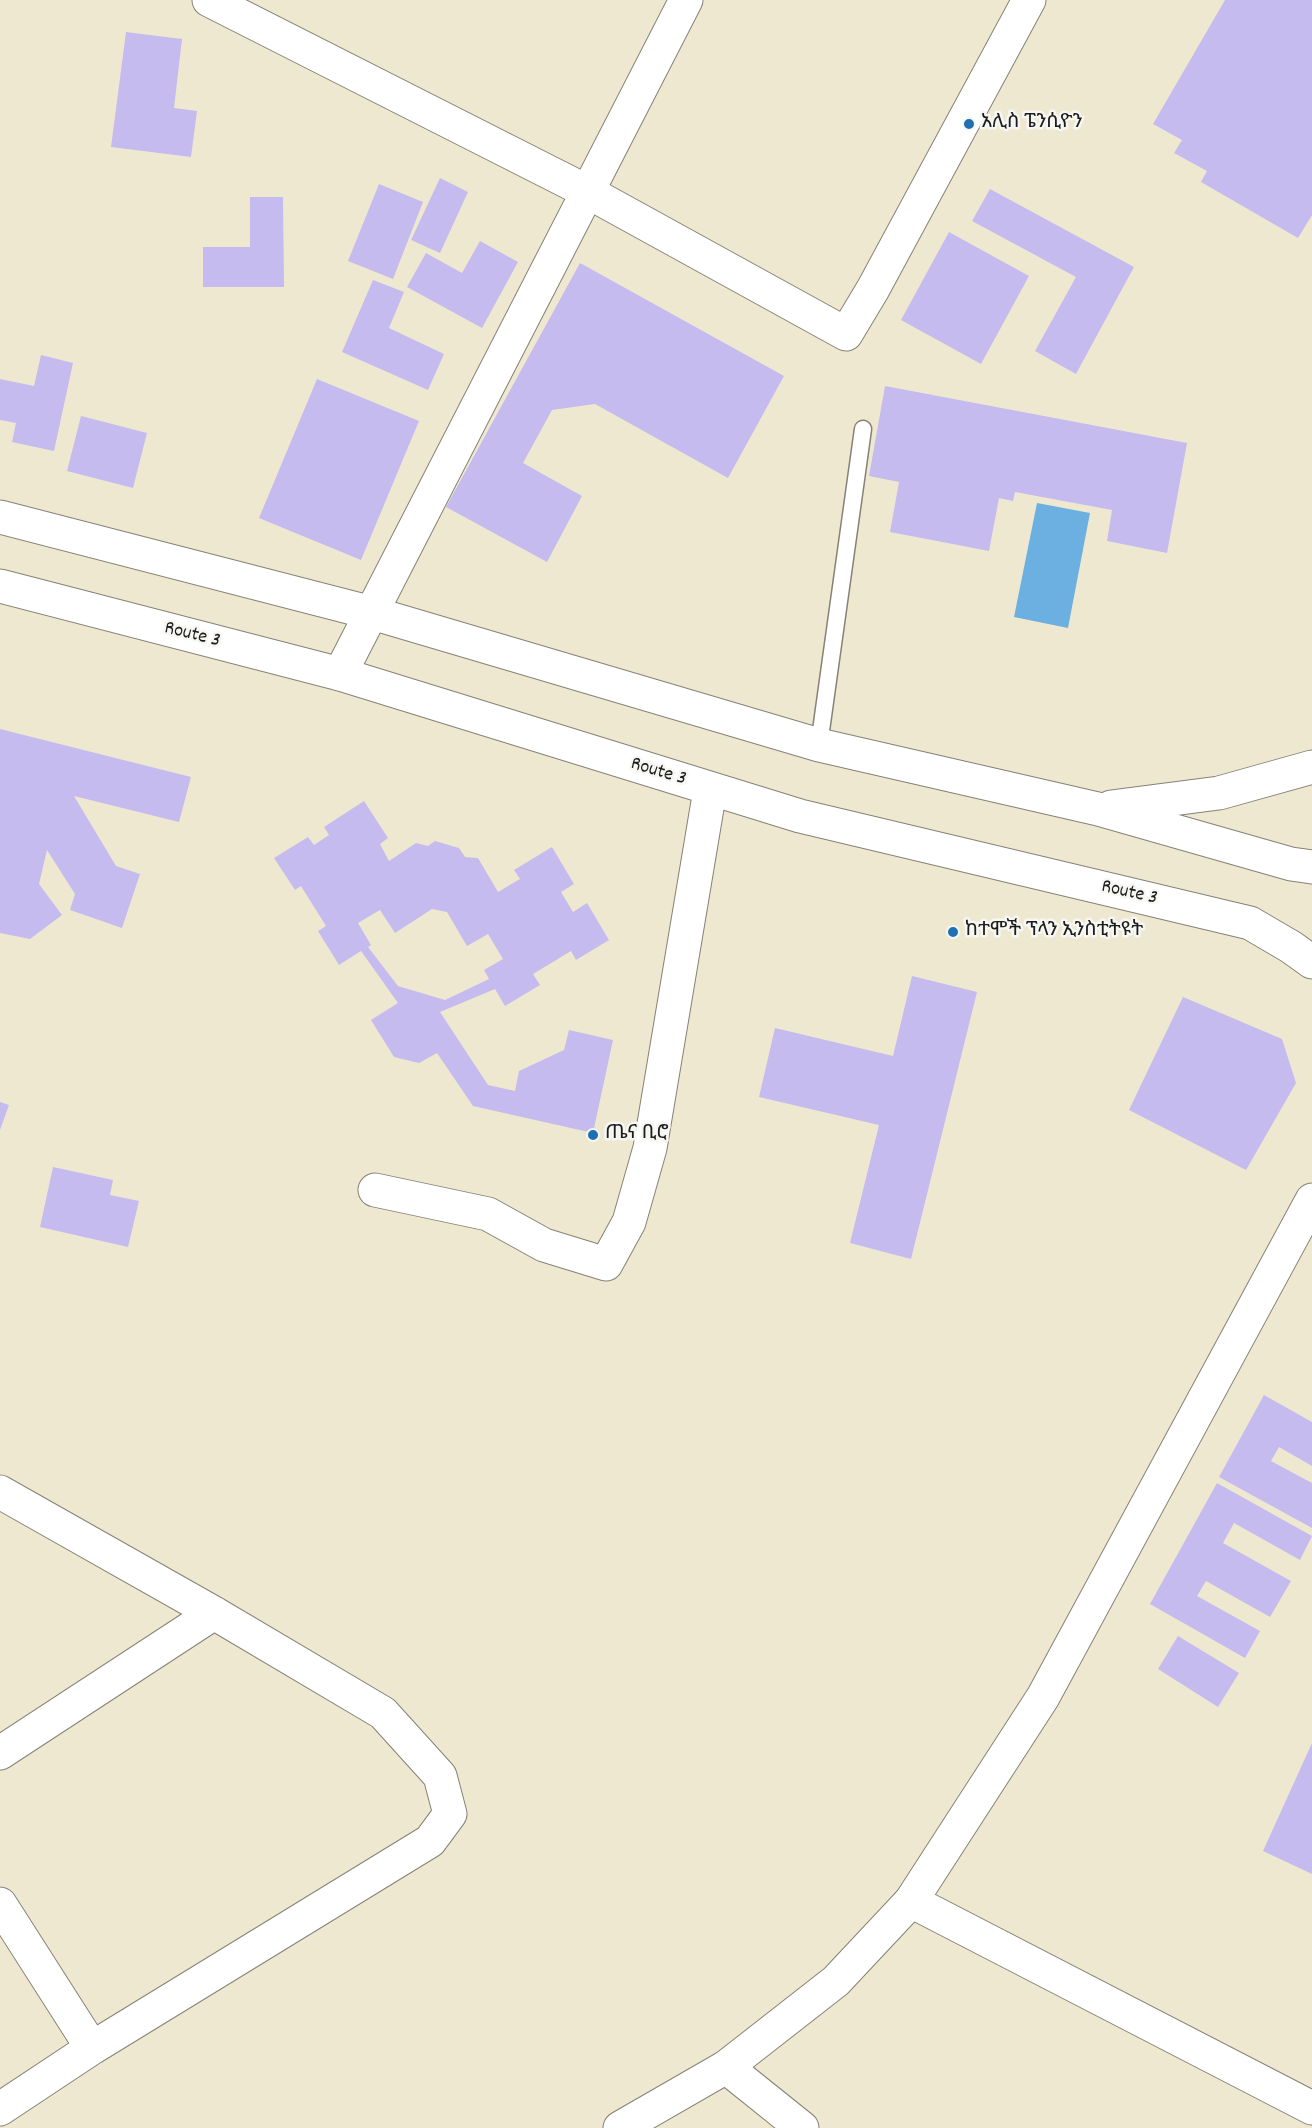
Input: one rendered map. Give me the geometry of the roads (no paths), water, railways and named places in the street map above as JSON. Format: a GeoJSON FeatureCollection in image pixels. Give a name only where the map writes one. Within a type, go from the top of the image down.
{"type":"FeatureCollection","features":[{"type":"Feature","properties":{"kind":"street"},"geometry":{"type":"LineString","coordinates":[[209,0],[588,192],[846,334],[879,278],[1029,0]]}},
{"type":"Feature","properties":{"kind":"street"},"geometry":{"type":"LineString","coordinates":[[340,674],[686,0]]}},
{"type":"Feature","properties":{"kind":"street"},"geometry":{"type":"LineString","coordinates":[[0,517],[372,613],[819,745],[1098,809],[1291,864],[1312,867]]}},
{"type":"Feature","properties":{"kind":"street","name":"Route 3"},"geometry":{"type":"LineString","coordinates":[[0,586],[340,674],[800,816],[1250,922],[1312,962]]}},
{"type":"Feature","properties":{"kind":"street"},"geometry":{"type":"LineString","coordinates":[[1098,809],[1219,793],[1312,767]]}},
{"type":"Feature","properties":{"kind":"street"},"geometry":{"type":"LineString","coordinates":[[375,1190],[488,1214],[544,1245],[606,1264],[630,1222],[650,1148],[710,790]]}},
{"type":"Feature","properties":{"kind":"street"},"geometry":{"type":"LineString","coordinates":[[620,2128],[726,2067],[836,1981],[912,1901],[1043,1697],[1312,1200]]}},
{"type":"Feature","properties":{"kind":"street"},"geometry":{"type":"LineString","coordinates":[[0,1492],[214,1613],[383,1713],[440,1776],[450,1814],[430,1841],[92,2048],[0,2109]]}},
{"type":"Feature","properties":{"kind":"street"},"geometry":{"type":"LineString","coordinates":[[0,1753],[214,1613]]}},
{"type":"Feature","properties":{"kind":"street"},"geometry":{"type":"LineString","coordinates":[[912,1901],[1312,2108]]}},
{"type":"Feature","properties":{"kind":"street"},"geometry":{"type":"LineString","coordinates":[[0,1904],[92,2048]]}},
{"type":"Feature","properties":{"kind":"street"},"geometry":{"type":"LineString","coordinates":[[726,2067],[802,2128]]}},
{"type":"Feature","properties":{"kind":"lane"},"geometry":{"type":"LineString","coordinates":[[819,745],[863,429]]}},
{"type":"Feature","properties":{"kind":"water"},"geometry":{"type":"Polygon","coordinates":[[[1037,503],[1090,513],[1068,628],[1014,617],[1037,503]]]}},
{"type":"Feature","properties":{"kind":"place","name":"አሊስ ፔንሲዮን"},"geometry":{"type":"Point","coordinates":[969,124]}},
{"type":"Feature","properties":{"kind":"place","name":"ከተሞች ፕላን ኢንስቲትዩት"},"geometry":{"type":"Point","coordinates":[953,932]}},
{"type":"Feature","properties":{"kind":"place","name":"ጤና ቢሮ"},"geometry":{"type":"Point","coordinates":[593,1135]}}]}
